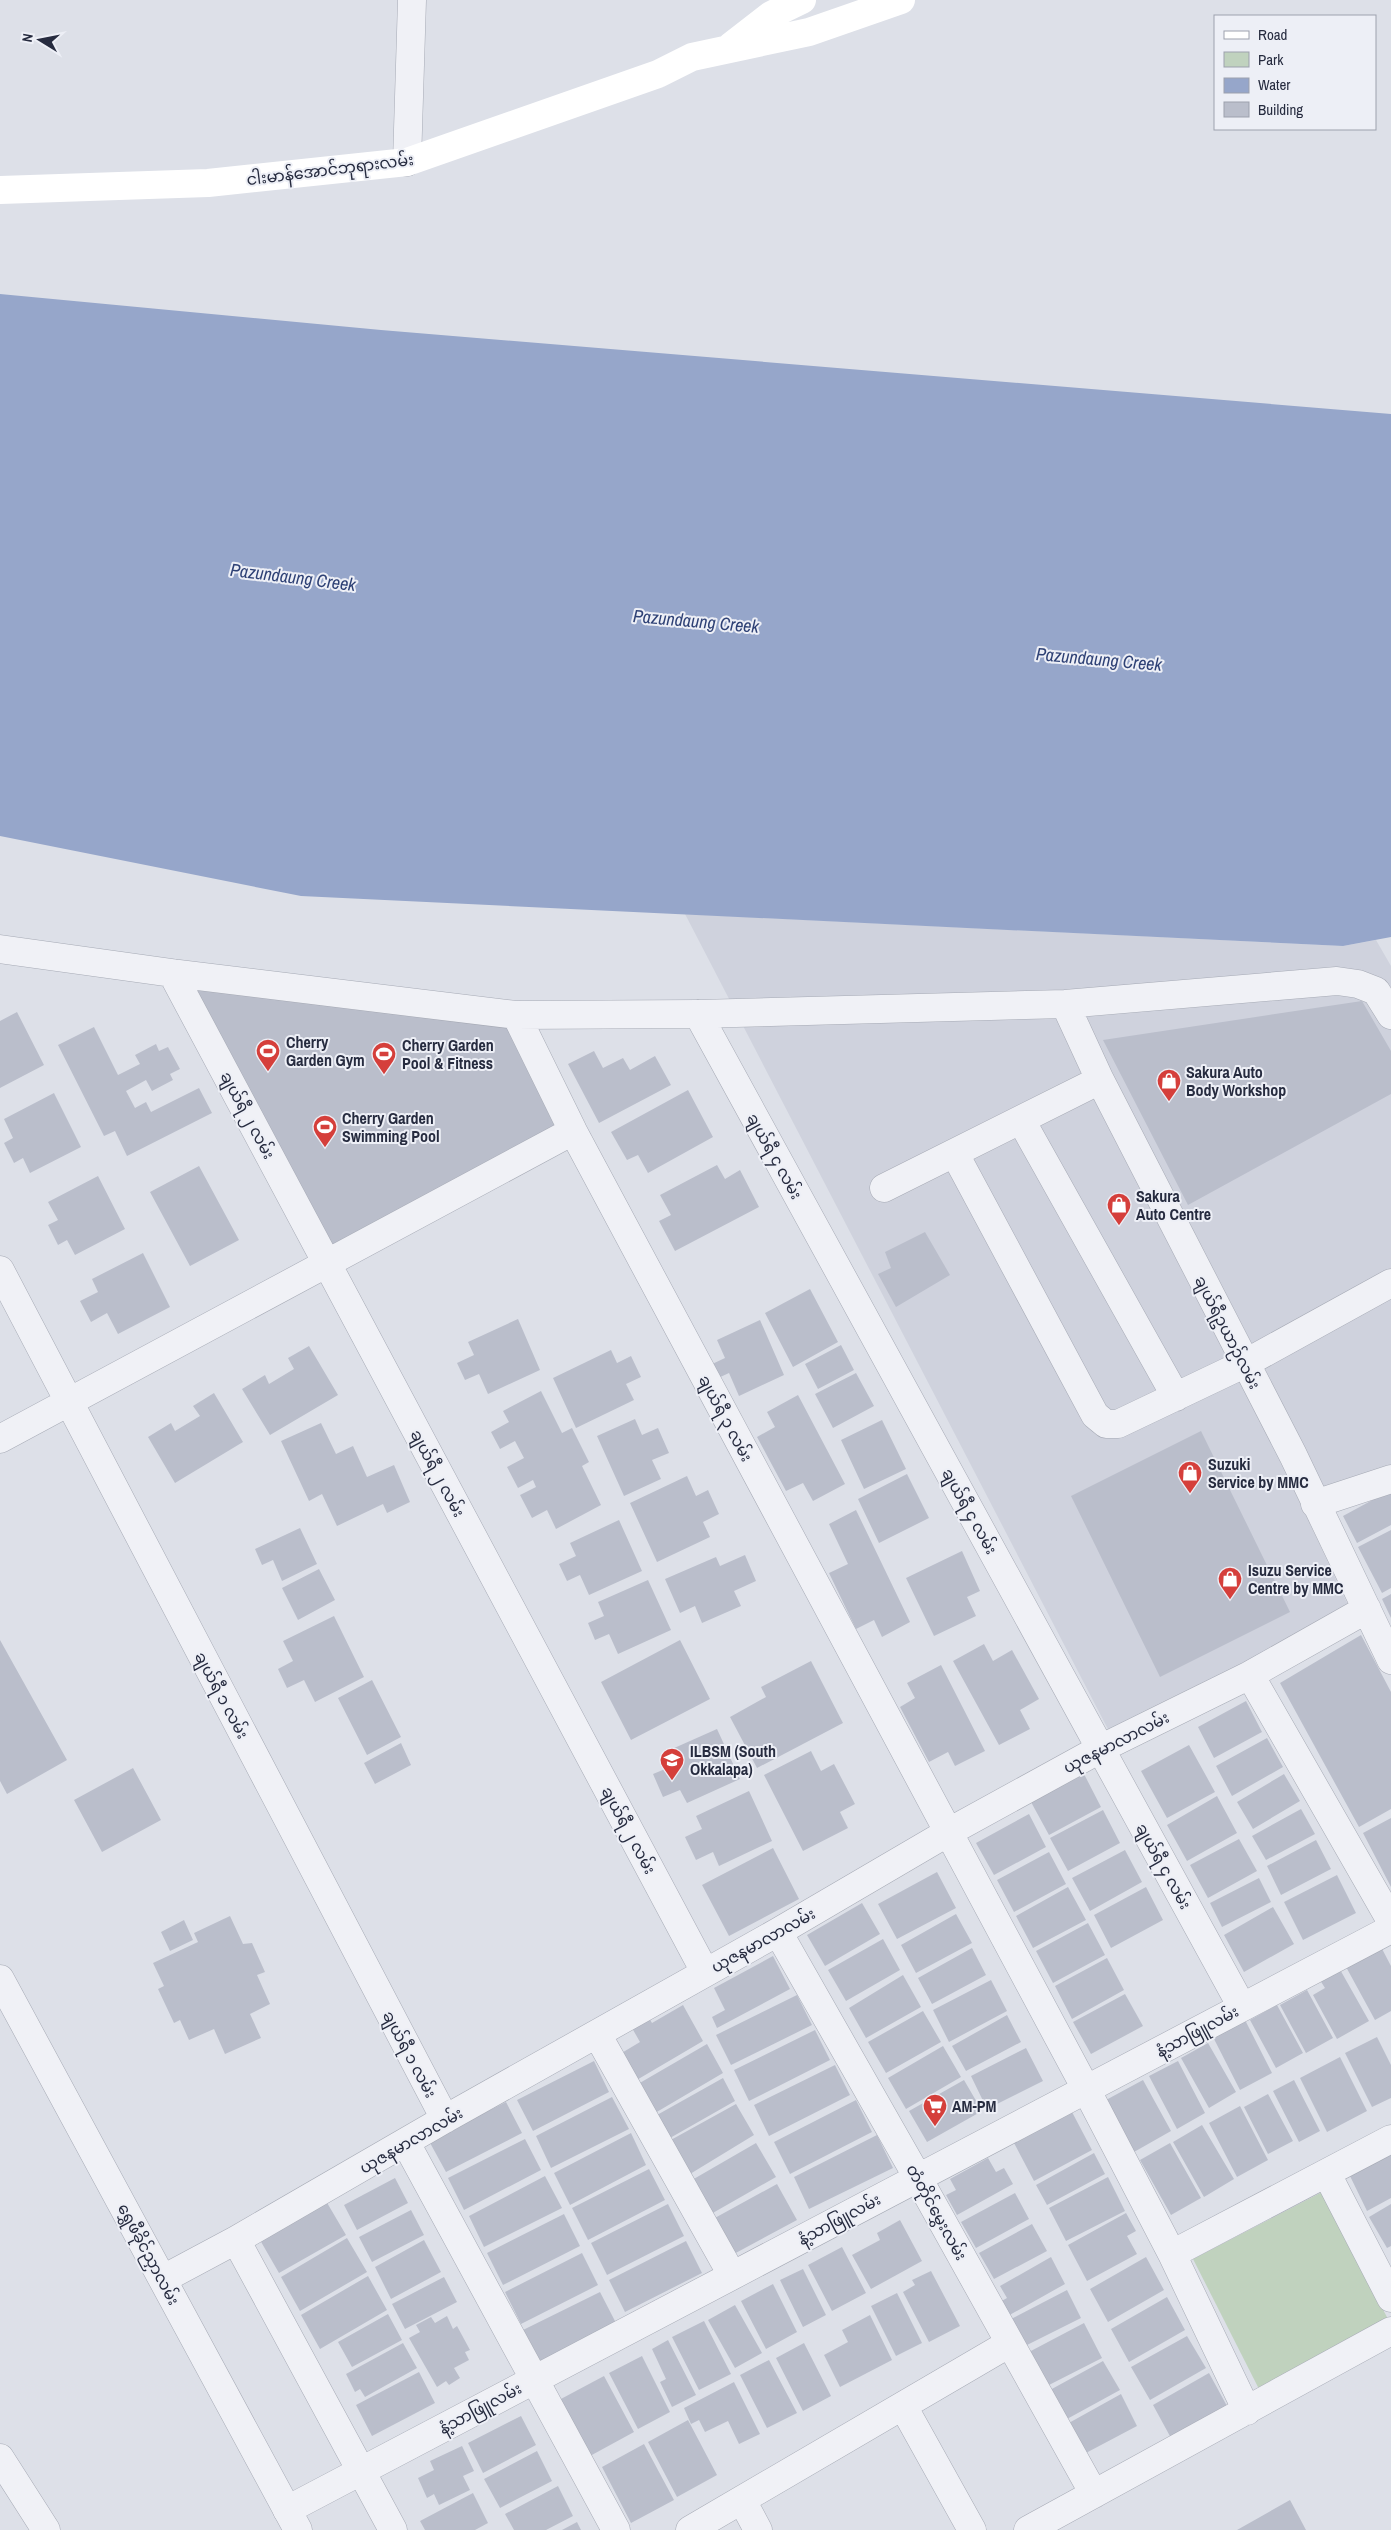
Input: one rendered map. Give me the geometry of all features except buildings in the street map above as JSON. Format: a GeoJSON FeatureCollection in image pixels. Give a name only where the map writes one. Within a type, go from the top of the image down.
{"type":"FeatureCollection","features":[{"type":"Feature","properties":{"kind":"main road","name":"ငါးမာန်အောင်ဘုရားလမ်း"},"geometry":{"type":"LineString","coordinates":[[730,47],[771,16],[802,0]]}},
{"type":"Feature","properties":{"kind":"main road","name":"ငါးမာန်အောင်ဘုရားလမ်း"},"geometry":{"type":"LineString","coordinates":[[0,190],[208,183],[407,162],[658,74],[692,56],[809,32],[901,0]]}},
{"type":"Feature","properties":{"kind":"street"},"geometry":{"type":"LineString","coordinates":[[407,162],[412,0]]}},
{"type":"Feature","properties":{"kind":"street"},"geometry":{"type":"LineString","coordinates":[[0,949],[172,973],[516,1014],[698,1014],[1066,1004],[1337,981],[1358,984],[1376,991],[1391,1015]]}},
{"type":"Feature","properties":{"kind":"street","name":"ချယ်ရီ ၂ လမ်း"},"geometry":{"type":"LineString","coordinates":[[172,973],[705,1972]]}},
{"type":"Feature","properties":{"kind":"street","name":"ချယ်ရီဥယာဉ်လမ်း"},"geometry":{"type":"LineString","coordinates":[[1066,1004],[1100,1080],[1292,1455],[1391,1660]]}},
{"type":"Feature","properties":{"kind":"street","name":"ချယ်ရီ ၃ လမ်း"},"geometry":{"type":"LineString","coordinates":[[516,1014],[573,1131],[944,1826]]}},
{"type":"Feature","properties":{"kind":"street","name":"ချယ်ရီ ၄ လမ်း"},"geometry":{"type":"LineString","coordinates":[[698,1014],[1242,2007]]}},
{"type":"Feature","properties":{"kind":"street"},"geometry":{"type":"LineString","coordinates":[[884,1188],[1100,1080]]}},
{"type":"Feature","properties":{"kind":"street"},"geometry":{"type":"LineString","coordinates":[[1021,1120],[1176,1397]]}},
{"type":"Feature","properties":{"kind":"street"},"geometry":{"type":"LineString","coordinates":[[0,1439],[573,1131]]}},
{"type":"Feature","properties":{"kind":"street"},"geometry":{"type":"LineString","coordinates":[[955,1154],[1095,1416],[1106,1424],[1118,1424],[1244,1364],[1391,1283]]}},
{"type":"Feature","properties":{"kind":"street","name":"ချယ်ရီ ၁ လမ်း"},"geometry":{"type":"LineString","coordinates":[[0,1270],[445,2120]]}},
{"type":"Feature","properties":{"kind":"street"},"geometry":{"type":"LineString","coordinates":[[1315,1504],[1391,1479]]}},
{"type":"Feature","properties":{"kind":"street","name":"ယုဇနမာလာလမ်း"},"geometry":{"type":"LineString","coordinates":[[163,2279],[236,2240],[778,1932],[944,1826],[1250,1675],[1367,1609]]}},
{"type":"Feature","properties":{"kind":"street"},"geometry":{"type":"LineString","coordinates":[[1250,1675],[1391,1921]]}},
{"type":"Feature","properties":{"kind":"street"},"geometry":{"type":"LineString","coordinates":[[944,1826],[1086,2089],[1172,2254],[1247,2411]]}},
{"type":"Feature","properties":{"kind":"street","name":"နံ့သာဖြူလမ်း"},"geometry":{"type":"LineString","coordinates":[[292,2520],[360,2471],[1391,1929]]}},
{"type":"Feature","properties":{"kind":"street","name":"တံတိုင်မွှေးလမ်း"},"geometry":{"type":"LineString","coordinates":[[778,1932],[1094,2494]]}},
{"type":"Feature","properties":{"kind":"street","name":"ရွှေဖီခိုင်ညှာလမ်း"},"geometry":{"type":"LineString","coordinates":[[0,1979],[292,2520]]}},
{"type":"Feature","properties":{"kind":"street"},"geometry":{"type":"LineString","coordinates":[[597,2034],[732,2275]]}},
{"type":"Feature","properties":{"kind":"street"},"geometry":{"type":"LineString","coordinates":[[1172,2254],[1391,2139]]}},
{"type":"Feature","properties":{"kind":"street"},"geometry":{"type":"LineString","coordinates":[[406,2143],[616,2530]]}},
{"type":"Feature","properties":{"kind":"street"},"geometry":{"type":"LineString","coordinates":[[1327,2174],[1391,2298]]}},
{"type":"Feature","properties":{"kind":"street"},"geometry":{"type":"LineString","coordinates":[[236,2240],[360,2471],[394,2530]]}},
{"type":"Feature","properties":{"kind":"street"},"geometry":{"type":"LineString","coordinates":[[1028,2530],[1391,2332]]}},
{"type":"Feature","properties":{"kind":"street"},"geometry":{"type":"LineString","coordinates":[[690,2530],[1010,2343]]}},
{"type":"Feature","properties":{"kind":"street"},"geometry":{"type":"LineString","coordinates":[[903,2406],[972,2530]]}},
{"type":"Feature","properties":{"kind":"street"},"geometry":{"type":"LineString","coordinates":[[0,2458],[46,2530]]}},
{"type":"Feature","properties":{"kind":"street"},"geometry":{"type":"LineString","coordinates":[[742,2500],[758,2530]]}},
{"type":"Feature","properties":{"kind":"shaded area","name":"Sakura Auto Centre"},"geometry":{"type":"Polygon","coordinates":[[[685,914],[1343,946],[1376,940],[1391,966],[1391,1486],[1310,1524],[1349,1607],[1111,1735],[685,914]]]}},
{"type":"Feature","properties":{"kind":"green space"},"geometry":{"type":"Polygon","coordinates":[[[1322,2192],[1389,2321],[1259,2389],[1193,2259],[1322,2192]]]}},
{"type":"Feature","properties":{"kind":"water","name":"Pazundaung Creek"},"geometry":{"type":"Polygon","coordinates":[[[0,294],[381,330],[1391,414],[1391,937],[1343,946],[301,896],[0,836],[0,294]]]}},
{"type":"Feature","properties":{"kind":"place","name":"Cherry Garden Gym"},"geometry":{"type":"Point","coordinates":[268,1072]}},
{"type":"Feature","properties":{"kind":"place","name":"Cherry Garden Pool & Fitness"},"geometry":{"type":"Point","coordinates":[384,1075]}},
{"type":"Feature","properties":{"kind":"place","name":"Sakura Auto Body Workshop"},"geometry":{"type":"Point","coordinates":[1169,1102]}},
{"type":"Feature","properties":{"kind":"place","name":"Cherry Garden Swimming Pool"},"geometry":{"type":"Point","coordinates":[325,1148]}},
{"type":"Feature","properties":{"kind":"place","name":"Sakura Auto Centre"},"geometry":{"type":"Point","coordinates":[1119,1226]}},
{"type":"Feature","properties":{"kind":"place","name":"Suzuki Service by MMC"},"geometry":{"type":"Point","coordinates":[1190,1494]}},
{"type":"Feature","properties":{"kind":"place","name":"Isuzu Service Centre by MMC"},"geometry":{"type":"Point","coordinates":[1230,1600]}},
{"type":"Feature","properties":{"kind":"place","name":"ILBSM (South Okkalapa)"},"geometry":{"type":"Point","coordinates":[672,1781]}},
{"type":"Feature","properties":{"kind":"place","name":"AM-PM"},"geometry":{"type":"Point","coordinates":[935,2127]}}]}
